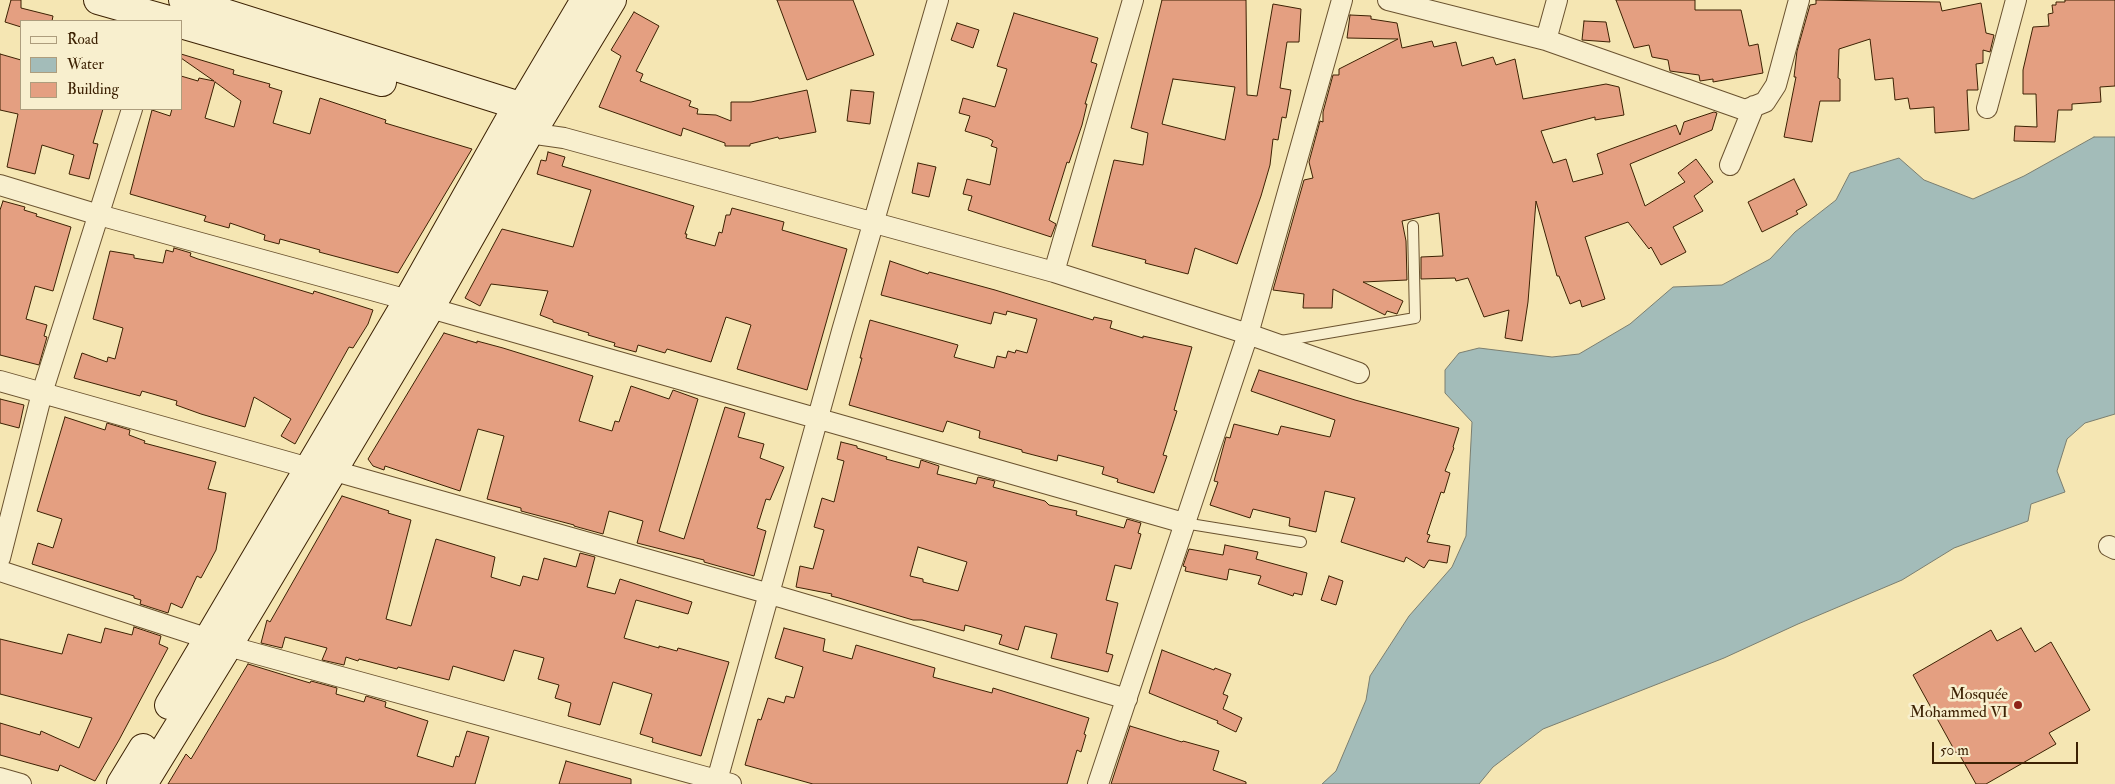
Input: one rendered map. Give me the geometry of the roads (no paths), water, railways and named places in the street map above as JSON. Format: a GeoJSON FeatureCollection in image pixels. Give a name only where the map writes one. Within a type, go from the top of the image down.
{"type":"FeatureCollection","features":[{"type":"Feature","properties":{"kind":"street"},"geometry":{"type":"LineString","coordinates":[[98,0],[166,20]]}},
{"type":"Feature","properties":{"kind":"street"},"geometry":{"type":"LineString","coordinates":[[183,0],[525,119],[564,138],[1054,272],[1248,334],[1359,373]]}},
{"type":"Feature","properties":{"kind":"street"},"geometry":{"type":"LineString","coordinates":[[525,119],[527,98],[585,0]]}},
{"type":"Feature","properties":{"kind":"street"},"geometry":{"type":"LineString","coordinates":[[143,784],[218,643],[419,304],[525,119],[612,0]]}},
{"type":"Feature","properties":{"kind":"street"},"geometry":{"type":"LineString","coordinates":[[0,571],[218,643],[721,783],[818,419],[938,0]]}},
{"type":"Feature","properties":{"kind":"street"},"geometry":{"type":"LineString","coordinates":[[1054,272],[1133,0]]}},
{"type":"Feature","properties":{"kind":"street"},"geometry":{"type":"LineString","coordinates":[[1098,784],[1248,334],[1342,0]]}},
{"type":"Feature","properties":{"kind":"street"},"geometry":{"type":"LineString","coordinates":[[1388,0],[1546,40],[1745,110],[1765,102],[1776,85],[1798,0]]}},
{"type":"Feature","properties":{"kind":"street"},"geometry":{"type":"LineString","coordinates":[[1546,40],[1557,0]]}},
{"type":"Feature","properties":{"kind":"street"},"geometry":{"type":"LineString","coordinates":[[1987,108],[2016,0]]}},
{"type":"Feature","properties":{"kind":"street"},"geometry":{"type":"LineString","coordinates":[[182,25],[525,119]]}},
{"type":"Feature","properties":{"kind":"street"},"geometry":{"type":"LineString","coordinates":[[1730,165],[1754,106]]}},
{"type":"Feature","properties":{"kind":"street"},"geometry":{"type":"LineString","coordinates":[[0,558],[42,393],[132,110]]}},
{"type":"Feature","properties":{"kind":"street"},"geometry":{"type":"LineString","coordinates":[[0,185],[99,215],[419,304],[1184,523]]}},
{"type":"Feature","properties":{"kind":"street"},"geometry":{"type":"LineString","coordinates":[[0,381],[770,594],[1127,699]]}},
{"type":"Feature","properties":{"kind":"street"},"geometry":{"type":"LineString","coordinates":[[121,784],[218,643]]}},
{"type":"Feature","properties":{"kind":"street"},"geometry":{"type":"LineString","coordinates":[[0,778],[21,784]]}},
{"type":"Feature","properties":{"kind":"lane"},"geometry":{"type":"LineString","coordinates":[[1273,343],[1415,318],[1413,226]]}},
{"type":"Feature","properties":{"kind":"lane"},"geometry":{"type":"LineString","coordinates":[[1184,523],[1301,542]]}},
{"type":"Feature","properties":{"kind":"water"},"geometry":{"type":"Polygon","coordinates":[[[2094,137],[2115,137],[2115,414],[2085,423],[2067,439],[2057,471],[2065,492],[2031,504],[2028,521],[1954,548],[1902,580],[1724,658],[1543,729],[1493,767],[1479,784],[1322,784],[1336,771],[1366,700],[1370,676],[1409,616],[1452,567],[1466,536],[1472,422],[1445,393],[1445,370],[1459,353],[1479,348],[1552,357],[1579,354],[1630,324],[1673,287],[1722,285],[1770,259],[1795,232],[1836,200],[1850,173],[1899,158],[1924,180],[1973,199],[2024,176],[2094,137]]]}},
{"type":"Feature","properties":{"kind":"place","name":"Mosquée Mohammed VI"},"geometry":{"type":"Point","coordinates":[2018,705]}}]}
